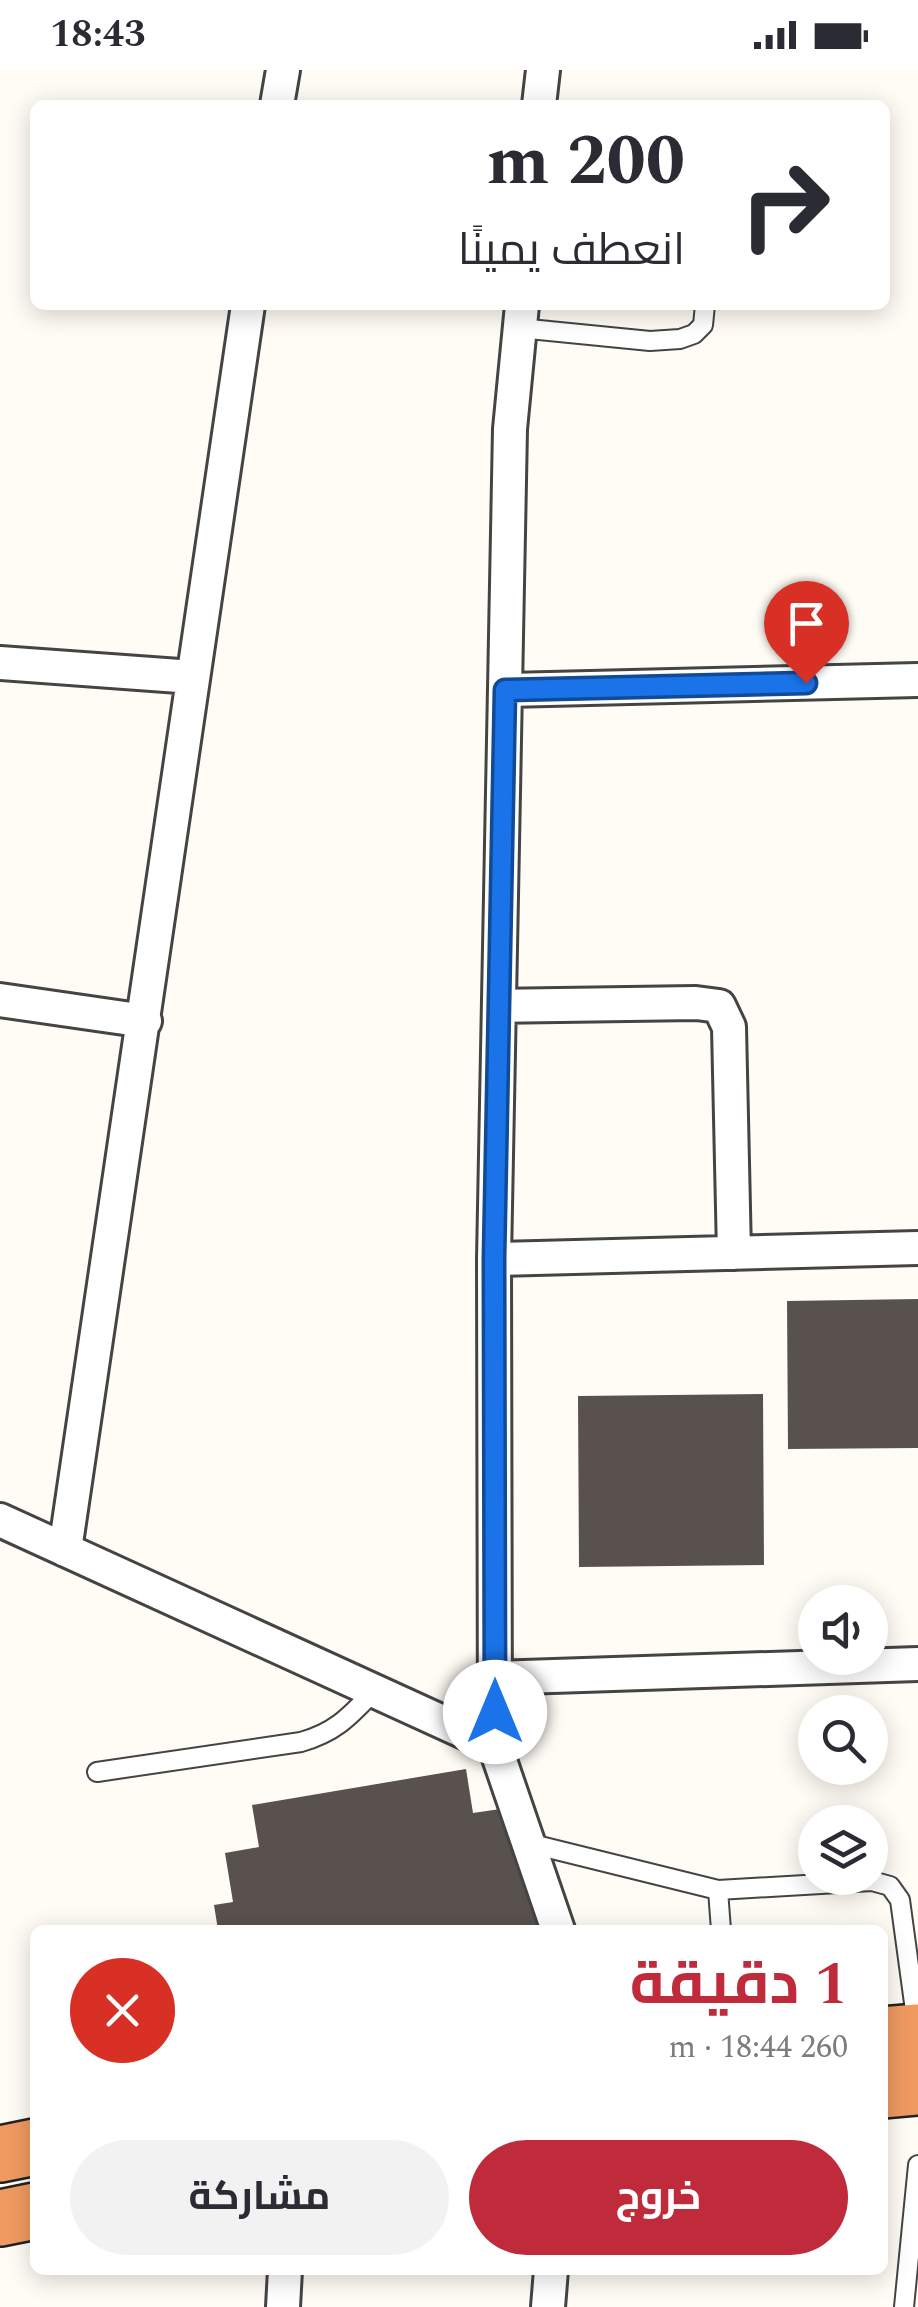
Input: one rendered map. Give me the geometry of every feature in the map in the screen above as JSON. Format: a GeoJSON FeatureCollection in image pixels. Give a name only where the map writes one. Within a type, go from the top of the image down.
{"type":"FeatureCollection","features":[{"type":"Feature","properties":{"kind":"highway"},"geometry":{"type":"LineString","coordinates":[[888,2034],[918,2031]]}},
{"type":"Feature","properties":{"kind":"highway"},"geometry":{"type":"LineString","coordinates":[[888,2090],[918,2087]]}},
{"type":"Feature","properties":{"kind":"highway"},"geometry":{"type":"LineString","coordinates":[[0,2154],[30,2149]]}},
{"type":"Feature","properties":{"kind":"highway"},"geometry":{"type":"LineString","coordinates":[[0,2218],[30,2212]]}},
{"type":"Feature","properties":{"kind":"street"},"geometry":{"type":"LineString","coordinates":[[279,100],[282,70]]}},
{"type":"Feature","properties":{"kind":"street"},"geometry":{"type":"LineString","coordinates":[[540,100],[542,70]]}},
{"type":"Feature","properties":{"kind":"street"},"geometry":{"type":"LineString","coordinates":[[65,1550],[247,310]]}},
{"type":"Feature","properties":{"kind":"street"},"geometry":{"type":"LineString","coordinates":[[520,316],[510,429],[494,1259],[495,1746],[556,1925]]}},
{"type":"Feature","properties":{"kind":"street"},"geometry":{"type":"LineString","coordinates":[[0,663],[193,677]]}},
{"type":"Feature","properties":{"kind":"street"},"geometry":{"type":"LineString","coordinates":[[505,690],[918,680]]}},
{"type":"Feature","properties":{"kind":"street"},"geometry":{"type":"LineString","coordinates":[[0,1000],[145,1021]]}},
{"type":"Feature","properties":{"kind":"street"},"geometry":{"type":"LineString","coordinates":[[499,1006],[719,1006],[728,1027],[734,1253]]}},
{"type":"Feature","properties":{"kind":"street"},"geometry":{"type":"LineString","coordinates":[[494,1259],[918,1248]]}},
{"type":"Feature","properties":{"kind":"street"},"geometry":{"type":"LineString","coordinates":[[0,1520],[495,1746]]}},
{"type":"Feature","properties":{"kind":"street"},"geometry":{"type":"LineString","coordinates":[[495,1678],[918,1664]]}},
{"type":"Feature","properties":{"kind":"street"},"geometry":{"type":"LineString","coordinates":[[284,2275],[284,2307]]}},
{"type":"Feature","properties":{"kind":"street"},"geometry":{"type":"LineString","coordinates":[[548,2307],[551,2275]]}},
{"type":"Feature","properties":{"kind":"lane"},"geometry":{"type":"LineString","coordinates":[[520,316],[650,341],[694,334],[703,325],[704,310]]}},
{"type":"Feature","properties":{"kind":"lane"},"geometry":{"type":"LineString","coordinates":[[97,1772],[302,1742],[342,1724],[374,1691]]}},
{"type":"Feature","properties":{"kind":"lane"},"geometry":{"type":"LineString","coordinates":[[528,1843],[718,1890],[872,1880],[890,1886],[900,1900],[918,2031]]}},
{"type":"Feature","properties":{"kind":"lane"},"geometry":{"type":"LineString","coordinates":[[718,1890],[721,1925]]}},
{"type":"Feature","properties":{"kind":"lane"},"geometry":{"type":"LineString","coordinates":[[904,2307],[918,2165]]}},
{"type":"Feature","properties":{"kind":"building"},"geometry":{"type":"Polygon","coordinates":[[[918,1299],[918,1448],[788,1449],[787,1301],[918,1299]]]}},
{"type":"Feature","properties":{"kind":"building"},"geometry":{"type":"Polygon","coordinates":[[[763,1394],[764,1565],[579,1567],[578,1396],[763,1394]]]}},
{"type":"Feature","properties":{"kind":"building"},"geometry":{"type":"Polygon","coordinates":[[[466,1769],[473,1813],[507,1808],[517,1867],[527,1865],[537,1925],[217,1925],[214,1905],[233,1902],[225,1853],[259,1847],[252,1805],[466,1769]]]}},
{"type":"Feature","properties":{"kind":"route"},"geometry":{"type":"LineString","coordinates":[[495,1712],[494,1259],[505,690],[806,683]]}}]}
